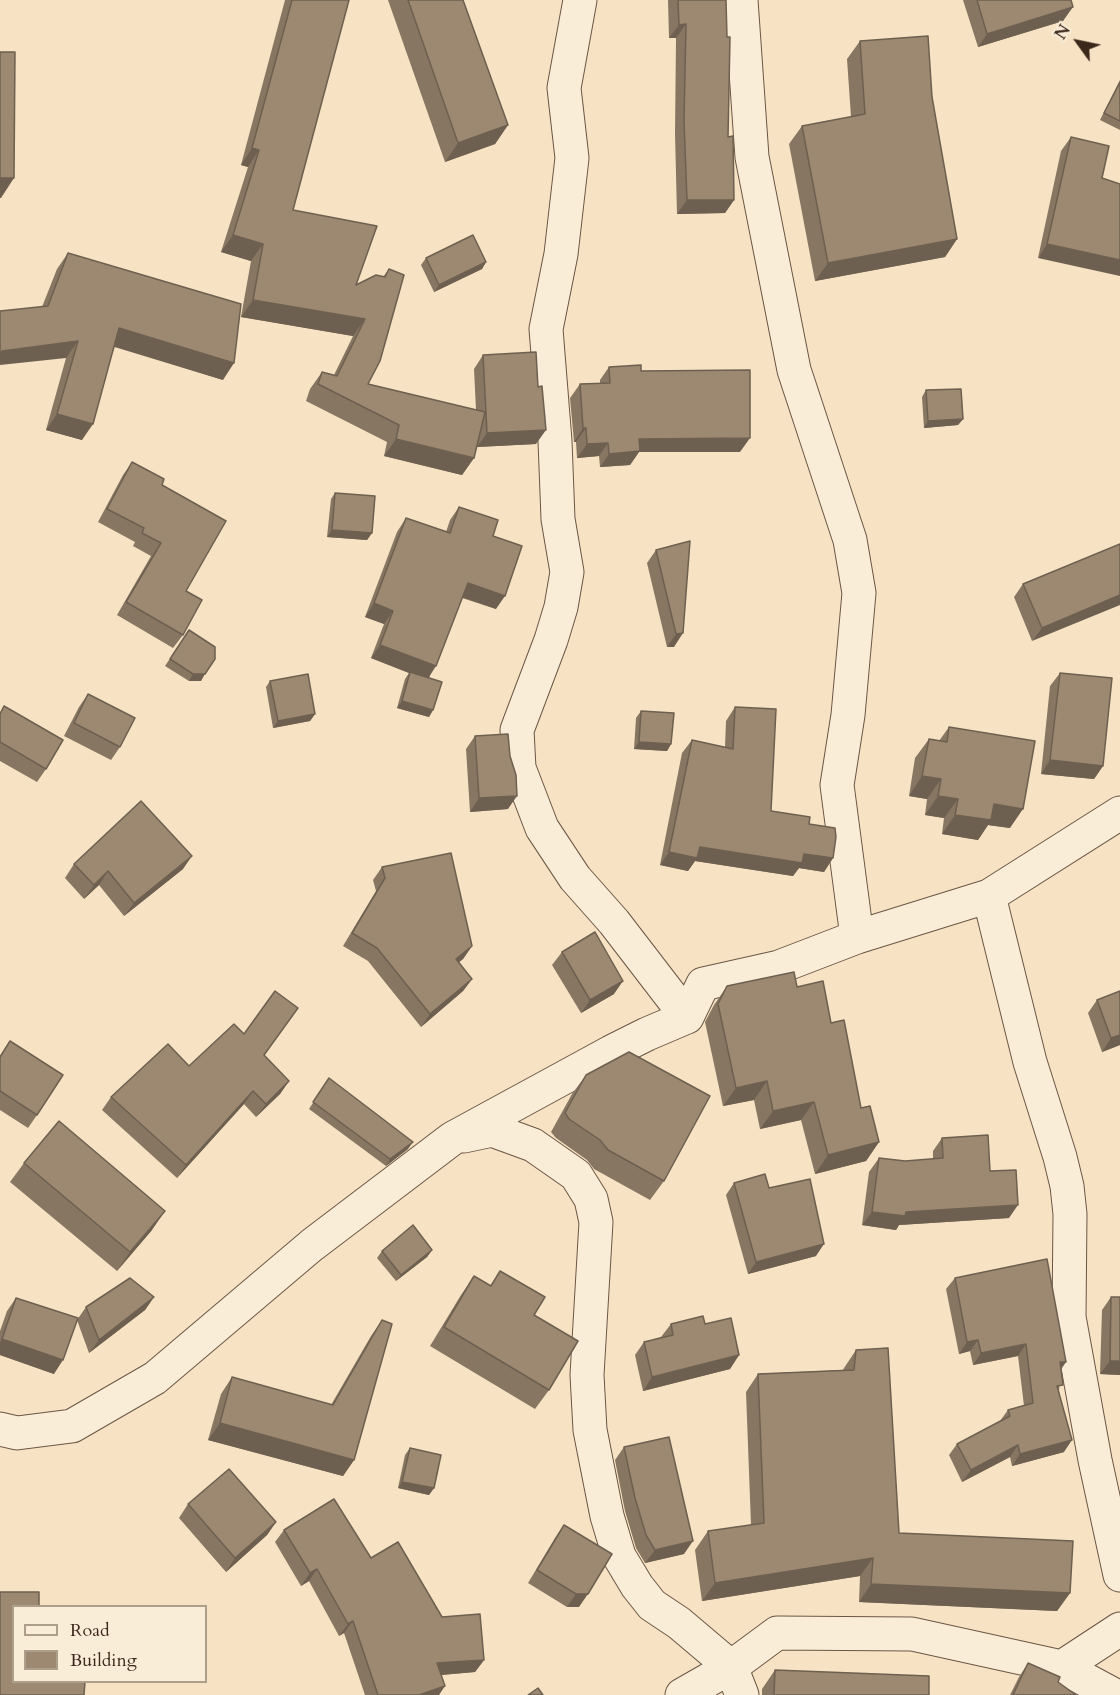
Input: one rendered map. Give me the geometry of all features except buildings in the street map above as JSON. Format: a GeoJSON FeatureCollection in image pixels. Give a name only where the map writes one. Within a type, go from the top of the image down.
{"type":"FeatureCollection","features":[{"type":"Feature","properties":{"kind":"street"},"geometry":{"type":"LineString","coordinates":[[580,0],[564,88],[572,158],[561,254],[546,329],[555,441],[558,519],[567,572],[561,607],[551,640],[516,730],[519,768],[542,828],[575,878],[614,922],[687,1017]]}},
{"type":"Feature","properties":{"kind":"street"},"geometry":{"type":"LineString","coordinates":[[741,0],[752,157],[785,326],[794,370],[850,540],[859,593],[848,715],[837,785],[857,937]]}},
{"type":"Feature","properties":{"kind":"street"},"geometry":{"type":"LineString","coordinates":[[0,1429],[17,1433],[72,1425],[155,1378],[312,1245],[453,1138],[611,1052],[687,1017],[704,984],[779,967],[857,937],[989,896],[1120,813]]}},
{"type":"Feature","properties":{"kind":"street"},"geometry":{"type":"LineString","coordinates":[[989,896],[1030,1062],[1067,1186],[1070,1214],[1069,1317],[1095,1460],[1120,1575]]}},
{"type":"Feature","properties":{"kind":"street"},"geometry":{"type":"LineString","coordinates":[[453,1138],[492,1130],[533,1145],[576,1175],[591,1199],[596,1222],[587,1375],[590,1430],[607,1516],[620,1556],[637,1586],[652,1605],[680,1623],[736,1681]]}},
{"type":"Feature","properties":{"kind":"street"},"geometry":{"type":"LineString","coordinates":[[1062,1667],[1120,1629]]}},
{"type":"Feature","properties":{"kind":"street"},"geometry":{"type":"LineString","coordinates":[[682,1695],[736,1681],[777,1633],[912,1634],[1062,1667],[1114,1695]]}}]}
